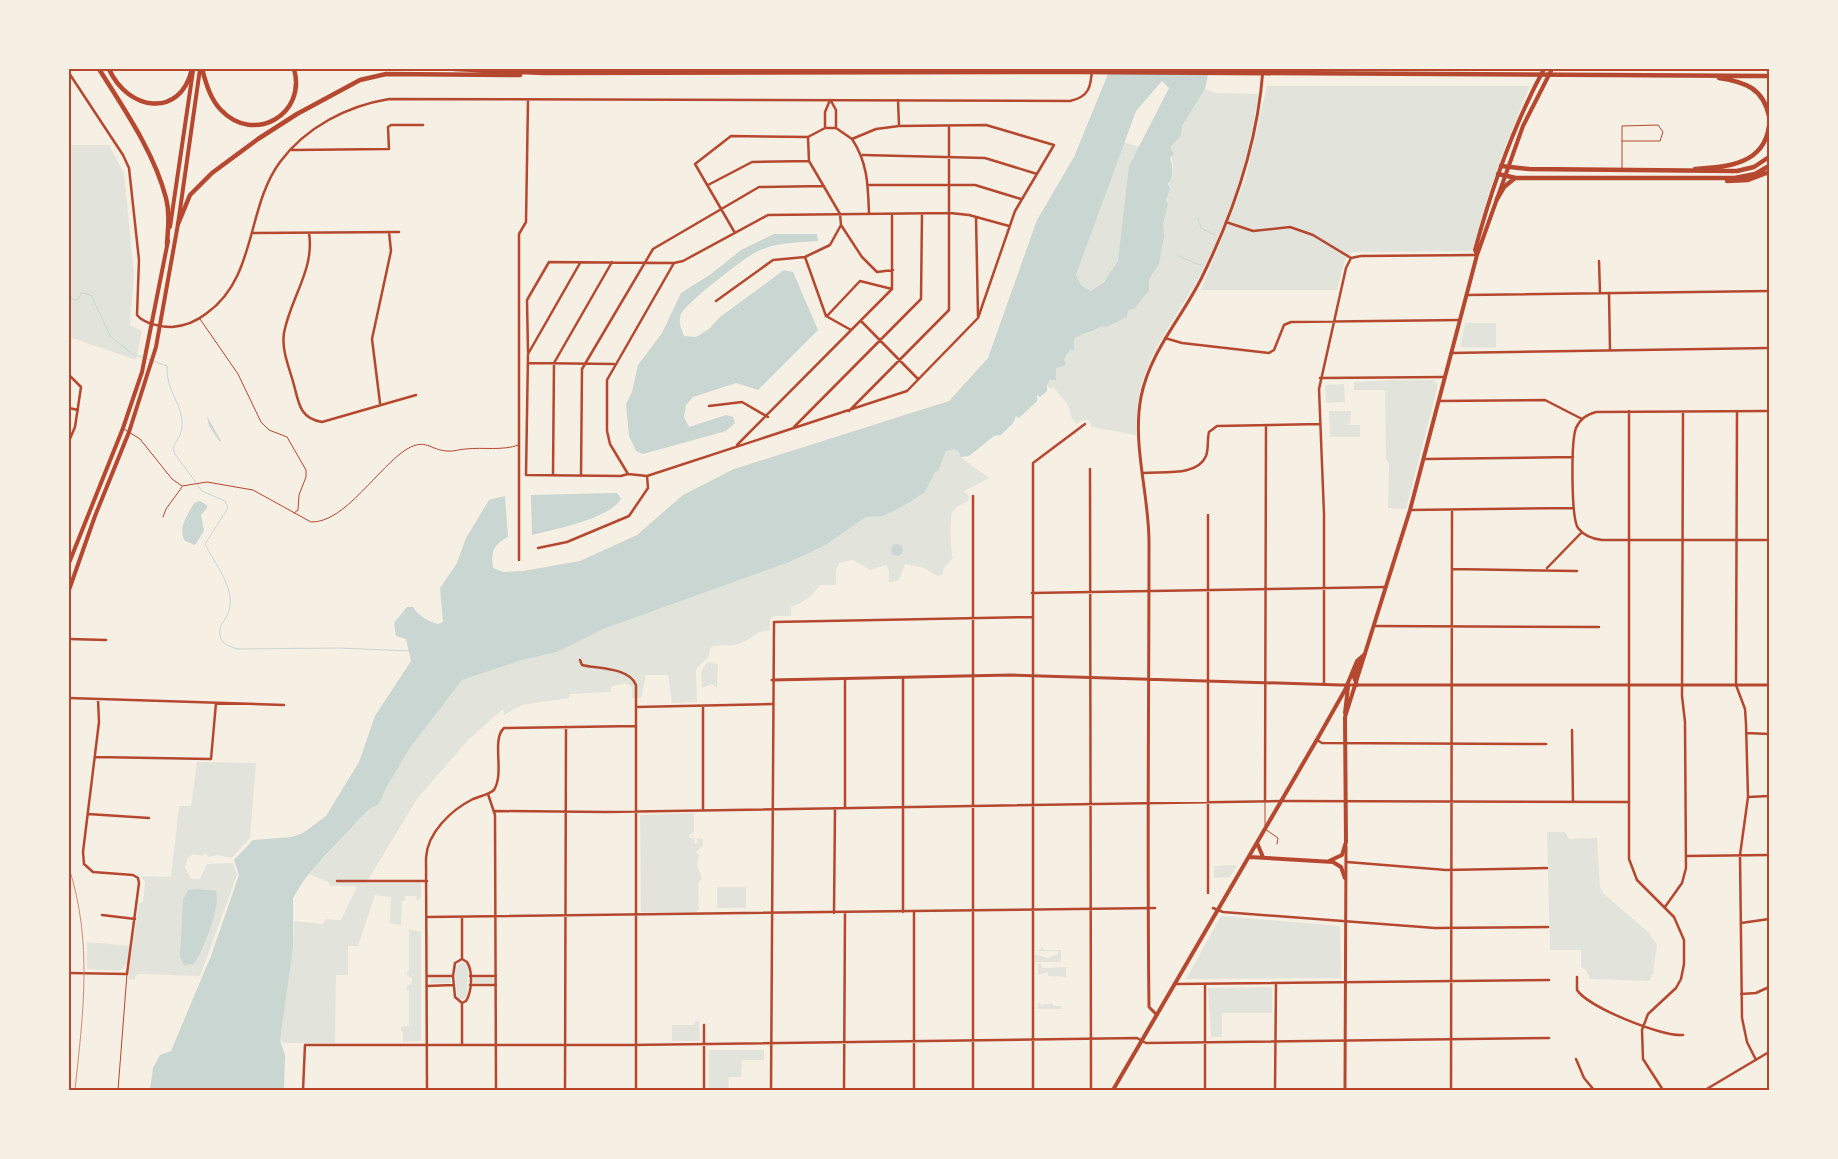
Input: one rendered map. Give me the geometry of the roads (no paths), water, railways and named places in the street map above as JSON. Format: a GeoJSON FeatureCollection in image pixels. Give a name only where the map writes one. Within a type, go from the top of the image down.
{"type":"FeatureCollection","features":[{"type":"Feature","properties":{"kind":"highway"},"geometry":{"type":"LineString","coordinates":[[99,69],[150,157],[166,198],[169,214],[167,244]]}},
{"type":"Feature","properties":{"kind":"highway"},"geometry":{"type":"LineString","coordinates":[[109,69],[129,95],[141,102],[154,104],[168,101],[179,94],[188,82],[192,69]]}},
{"type":"Feature","properties":{"kind":"highway"},"geometry":{"type":"LineString","coordinates":[[201,69],[210,94],[224,113],[240,122],[262,126],[278,118],[291,103],[297,88],[294,69]]}},
{"type":"Feature","properties":{"kind":"highway"},"geometry":{"type":"LineString","coordinates":[[454,69],[544,73],[1077,72],[1769,76]]}},
{"type":"Feature","properties":{"kind":"highway"},"geometry":{"type":"LineString","coordinates":[[178,224],[190,195],[212,173],[289,119],[360,80],[386,74],[504,76],[544,73]]}},
{"type":"Feature","properties":{"kind":"highway"},"geometry":{"type":"LineString","coordinates":[[1698,76],[1747,84],[1759,94],[1769,116]]}},
{"type":"Feature","properties":{"kind":"highway"},"geometry":{"type":"LineString","coordinates":[[1654,170],[1719,167],[1740,163],[1759,150],[1765,141],[1769,126]]}},
{"type":"Feature","properties":{"kind":"highway"},"geometry":{"type":"LineString","coordinates":[[1501,166],[1508,168],[1737,171],[1754,167],[1769,157]]}},
{"type":"Feature","properties":{"kind":"highway"},"geometry":{"type":"LineString","coordinates":[[1708,179],[1748,176],[1769,166]]}},
{"type":"Feature","properties":{"kind":"highway"},"geometry":{"type":"LineString","coordinates":[[1498,174],[1516,178],[1708,179],[1742,181],[1769,172]]}},
{"type":"Feature","properties":{"kind":"highway"},"geometry":{"type":"LineString","coordinates":[[1497,199],[1504,187],[1516,178]]}},
{"type":"Feature","properties":{"kind":"main road"},"geometry":{"type":"LineString","coordinates":[[69,563],[123,428],[148,354],[167,244],[192,69]]}},
{"type":"Feature","properties":{"kind":"main road"},"geometry":{"type":"LineString","coordinates":[[69,588],[95,516],[129,432],[154,355],[178,224],[201,69]]}},
{"type":"Feature","properties":{"kind":"main road"},"geometry":{"type":"LineString","coordinates":[[1476,255],[1475,250],[1498,174],[1533,90],[1544,69]]}},
{"type":"Feature","properties":{"kind":"main road"},"geometry":{"type":"LineString","coordinates":[[1345,717],[1357,685],[1364,654],[1410,510],[1476,255],[1523,126],[1538,93],[1552,69]]}},
{"type":"Feature","properties":{"kind":"main road"},"geometry":{"type":"LineString","coordinates":[[1113,1090],[1317,740],[1348,685],[1357,661],[1364,654]]}},
{"type":"Feature","properties":{"kind":"main road"},"geometry":{"type":"LineString","coordinates":[[1357,685],[1354,677],[1361,657]]}},
{"type":"Feature","properties":{"kind":"main road"},"geometry":{"type":"LineString","coordinates":[[1329,862],[1341,856],[1346,842],[1345,717],[1348,685]]}},
{"type":"Feature","properties":{"kind":"main road"},"geometry":{"type":"LineString","coordinates":[[1257,843],[1264,857]]}},
{"type":"Feature","properties":{"kind":"main road"},"geometry":{"type":"LineString","coordinates":[[1249,857],[1329,862],[1340,866],[1345,878]]}},
{"type":"Feature","properties":{"kind":"street"},"geometry":{"type":"LineString","coordinates":[[69,73],[123,155],[129,168],[139,260],[137,313],[142,320],[153,324],[179,326],[199,318],[218,304],[233,286],[240,271],[266,189],[276,168],[290,150],[326,121],[346,110],[366,103],[389,99],[1070,101],[1085,96],[1090,89],[1092,69]]}},
{"type":"Feature","properties":{"kind":"street"},"geometry":{"type":"LineString","coordinates":[[1156,1015],[1149,1007],[1148,509],[1138,437],[1140,404],[1149,369],[1165,338],[1202,278],[1226,222],[1247,161],[1255,127],[1263,69]]}},
{"type":"Feature","properties":{"kind":"street"},"geometry":{"type":"LineString","coordinates":[[519,560],[520,234],[526,222],[528,100]]}},
{"type":"Feature","properties":{"kind":"street"},"geometry":{"type":"LineString","coordinates":[[830,100],[836,110],[836,128]]}},
{"type":"Feature","properties":{"kind":"street"},"geometry":{"type":"LineString","coordinates":[[825,128],[825,112],[830,100]]}},
{"type":"Feature","properties":{"kind":"street"},"geometry":{"type":"LineString","coordinates":[[898,100],[899,126]]}},
{"type":"Feature","properties":{"kind":"street"},"geometry":{"type":"LineString","coordinates":[[290,150],[389,149],[388,127],[391,125],[423,124]]}},
{"type":"Feature","properties":{"kind":"street"},"geometry":{"type":"LineString","coordinates":[[852,139],[876,129],[899,126],[986,126],[1054,145],[1021,199],[1009,226],[978,318],[907,391],[848,412],[792,428],[647,476],[628,474],[621,476],[526,475],[527,300],[549,262],[674,263],[683,261],[768,215],[950,213],[976,216],[1009,226]]}},
{"type":"Feature","properties":{"kind":"street"},"geometry":{"type":"LineString","coordinates":[[848,412],[948,310],[949,126]]}},
{"type":"Feature","properties":{"kind":"street"},"geometry":{"type":"LineString","coordinates":[[735,233],[695,164],[731,136],[808,137],[825,128],[836,128],[852,139],[862,155],[868,185],[868,214]]}},
{"type":"Feature","properties":{"kind":"street"},"geometry":{"type":"LineString","coordinates":[[808,137],[809,161],[840,214],[841,225],[862,257],[878,272],[893,270]]}},
{"type":"Feature","properties":{"kind":"street"},"geometry":{"type":"LineString","coordinates":[[862,155],[985,158],[1037,174]]}},
{"type":"Feature","properties":{"kind":"street"},"geometry":{"type":"LineString","coordinates":[[708,185],[752,162],[809,161]]}},
{"type":"Feature","properties":{"kind":"street"},"geometry":{"type":"LineString","coordinates":[[868,185],[975,185],[1021,199]]}},
{"type":"Feature","properties":{"kind":"street"},"geometry":{"type":"LineString","coordinates":[[581,476],[581,377],[584,364],[653,249],[759,187],[824,186]]}},
{"type":"Feature","properties":{"kind":"street"},"geometry":{"type":"LineString","coordinates":[[736,446],[768,416],[892,289],[892,214]]}},
{"type":"Feature","properties":{"kind":"street"},"geometry":{"type":"LineString","coordinates":[[792,428],[921,299],[922,214]]}},
{"type":"Feature","properties":{"kind":"street"},"geometry":{"type":"LineString","coordinates":[[976,216],[978,318]]}},
{"type":"Feature","properties":{"kind":"street"},"geometry":{"type":"LineString","coordinates":[[1226,222],[1253,232],[1290,227],[1313,236],[1351,258],[1361,256],[1476,255]]}},
{"type":"Feature","properties":{"kind":"street"},"geometry":{"type":"LineString","coordinates":[[716,301],[773,260],[805,257],[830,245],[841,225]]}},
{"type":"Feature","properties":{"kind":"street"},"geometry":{"type":"LineString","coordinates":[[380,403],[372,339],[391,251],[389,232]]}},
{"type":"Feature","properties":{"kind":"street"},"geometry":{"type":"LineString","coordinates":[[252,233],[399,232]]}},
{"type":"Feature","properties":{"kind":"street"},"geometry":{"type":"LineString","coordinates":[[309,233],[309,257],[286,326],[284,347],[300,409],[308,418],[322,422],[348,416],[380,403],[416,394]]}},
{"type":"Feature","properties":{"kind":"street"},"geometry":{"type":"LineString","coordinates":[[805,257],[826,316],[852,330]]}},
{"type":"Feature","properties":{"kind":"street"},"geometry":{"type":"LineString","coordinates":[[1324,684],[1320,378],[1347,264],[1351,258]]}},
{"type":"Feature","properties":{"kind":"street"},"geometry":{"type":"LineString","coordinates":[[1599,261],[1600,293]]}},
{"type":"Feature","properties":{"kind":"street"},"geometry":{"type":"LineString","coordinates":[[528,354],[580,262]]}},
{"type":"Feature","properties":{"kind":"street"},"geometry":{"type":"LineString","coordinates":[[553,475],[554,363],[612,262]]}},
{"type":"Feature","properties":{"kind":"street"},"geometry":{"type":"LineString","coordinates":[[628,474],[610,444],[607,431],[607,380],[614,364],[674,263]]}},
{"type":"Feature","properties":{"kind":"street"},"geometry":{"type":"LineString","coordinates":[[826,316],[860,281],[892,289]]}},
{"type":"Feature","properties":{"kind":"street"},"geometry":{"type":"LineString","coordinates":[[1466,295],[1769,291]]}},
{"type":"Feature","properties":{"kind":"street"},"geometry":{"type":"LineString","coordinates":[[1609,293],[1610,350]]}},
{"type":"Feature","properties":{"kind":"street"},"geometry":{"type":"LineString","coordinates":[[1165,338],[1182,343],[1265,353],[1274,350],[1282,327],[1287,323],[1298,320],[1460,320]]}},
{"type":"Feature","properties":{"kind":"street"},"geometry":{"type":"LineString","coordinates":[[861,321],[918,379]]}},
{"type":"Feature","properties":{"kind":"street"},"geometry":{"type":"LineString","coordinates":[[1451,353],[1769,348]]}},
{"type":"Feature","properties":{"kind":"street"},"geometry":{"type":"LineString","coordinates":[[528,363],[614,364]]}},
{"type":"Feature","properties":{"kind":"street"},"geometry":{"type":"LineString","coordinates":[[69,375],[81,387],[78,410],[69,439]]}},
{"type":"Feature","properties":{"kind":"street"},"geometry":{"type":"LineString","coordinates":[[1320,378],[1445,377]]}},
{"type":"Feature","properties":{"kind":"street"},"geometry":{"type":"LineString","coordinates":[[1439,401],[1543,400],[1554,403],[1582,419]]}},
{"type":"Feature","properties":{"kind":"street"},"geometry":{"type":"LineString","coordinates":[[709,406],[742,402],[768,416]]}},
{"type":"Feature","properties":{"kind":"street"},"geometry":{"type":"LineString","coordinates":[[69,408],[78,410]]}},
{"type":"Feature","properties":{"kind":"street"},"geometry":{"type":"LineString","coordinates":[[1769,412],[1596,412],[1582,419],[1574,433],[1573,457],[1573,508],[1576,523],[1582,532],[1596,539],[1769,540]]}},
{"type":"Feature","properties":{"kind":"street"},"geometry":{"type":"LineString","coordinates":[[1628,412],[1629,856],[1632,870],[1642,886],[1676,919],[1683,933],[1684,967],[1676,986],[1652,1009],[1643,1025],[1640,1041],[1642,1058],[1663,1090]]}},
{"type":"Feature","properties":{"kind":"street"},"geometry":{"type":"LineString","coordinates":[[1665,907],[1683,880],[1686,856],[1685,722],[1682,685],[1683,412]]}},
{"type":"Feature","properties":{"kind":"street"},"geometry":{"type":"LineString","coordinates":[[1736,412],[1736,685],[1745,708],[1748,797],[1740,855],[1741,994],[1744,1033],[1756,1060]]}},
{"type":"Feature","properties":{"kind":"street"},"geometry":{"type":"LineString","coordinates":[[1033,1090],[1033,463],[1085,424]]}},
{"type":"Feature","properties":{"kind":"street"},"geometry":{"type":"LineString","coordinates":[[1143,473],[1184,470],[1196,466],[1206,456],[1210,432],[1217,426],[1320,424]]}},
{"type":"Feature","properties":{"kind":"street"},"geometry":{"type":"LineString","coordinates":[[1265,801],[1266,425]]}},
{"type":"Feature","properties":{"kind":"street"},"geometry":{"type":"LineString","coordinates":[[1424,459],[1573,457]]}},
{"type":"Feature","properties":{"kind":"street"},"geometry":{"type":"LineString","coordinates":[[1090,469],[1091,1090]]}},
{"type":"Feature","properties":{"kind":"street"},"geometry":{"type":"LineString","coordinates":[[538,548],[567,542],[629,516],[648,488],[647,476]]}},
{"type":"Feature","properties":{"kind":"street"},"geometry":{"type":"LineString","coordinates":[[973,496],[973,1090]]}},
{"type":"Feature","properties":{"kind":"street"},"geometry":{"type":"LineString","coordinates":[[1410,510],[1573,508]]}},
{"type":"Feature","properties":{"kind":"street"},"geometry":{"type":"LineString","coordinates":[[1450,1090],[1452,510]]}},
{"type":"Feature","properties":{"kind":"street"},"geometry":{"type":"LineString","coordinates":[[1208,515],[1208,893]]}},
{"type":"Feature","properties":{"kind":"street"},"geometry":{"type":"LineString","coordinates":[[1547,568],[1582,532]]}},
{"type":"Feature","properties":{"kind":"street"},"geometry":{"type":"LineString","coordinates":[[1452,568],[1547,568],[1577,571]]}},
{"type":"Feature","properties":{"kind":"street"},"geometry":{"type":"LineString","coordinates":[[1032,592],[1387,586]]}},
{"type":"Feature","properties":{"kind":"street"},"geometry":{"type":"LineString","coordinates":[[771,1090],[772,680],[774,622],[1032,617]]}},
{"type":"Feature","properties":{"kind":"street"},"geometry":{"type":"LineString","coordinates":[[1373,626],[1599,627]]}},
{"type":"Feature","properties":{"kind":"street"},"geometry":{"type":"LineString","coordinates":[[69,639],[106,640]]}},
{"type":"Feature","properties":{"kind":"street"},"geometry":{"type":"LineString","coordinates":[[580,660],[582,665],[618,672],[633,679],[636,685],[636,1090]]}},
{"type":"Feature","properties":{"kind":"street"},"geometry":{"type":"LineString","coordinates":[[772,680],[1032,676],[1348,685],[1769,685]]}},
{"type":"Feature","properties":{"kind":"street"},"geometry":{"type":"LineString","coordinates":[[845,678],[845,808]]}},
{"type":"Feature","properties":{"kind":"street"},"geometry":{"type":"LineString","coordinates":[[903,912],[904,678]]}},
{"type":"Feature","properties":{"kind":"street"},"geometry":{"type":"LineString","coordinates":[[69,698],[284,704]]}},
{"type":"Feature","properties":{"kind":"street"},"geometry":{"type":"LineString","coordinates":[[69,973],[127,974],[139,880],[133,875],[94,872],[86,868],[83,852],[99,722],[98,700]]}},
{"type":"Feature","properties":{"kind":"street"},"geometry":{"type":"LineString","coordinates":[[95,757],[211,760],[216,703]]}},
{"type":"Feature","properties":{"kind":"street"},"geometry":{"type":"LineString","coordinates":[[636,707],[772,704]]}},
{"type":"Feature","properties":{"kind":"street"},"geometry":{"type":"LineString","coordinates":[[703,706],[703,810]]}},
{"type":"Feature","properties":{"kind":"street"},"geometry":{"type":"LineString","coordinates":[[427,1090],[426,851],[432,836],[460,807],[472,799],[494,790],[498,781],[499,734],[508,726],[636,726]]}},
{"type":"Feature","properties":{"kind":"street"},"geometry":{"type":"LineString","coordinates":[[565,1090],[566,726]]}},
{"type":"Feature","properties":{"kind":"street"},"geometry":{"type":"LineString","coordinates":[[1572,730],[1573,802]]}},
{"type":"Feature","properties":{"kind":"street"},"geometry":{"type":"LineString","coordinates":[[1746,733],[1769,734]]}},
{"type":"Feature","properties":{"kind":"street"},"geometry":{"type":"LineString","coordinates":[[1317,740],[1321,743],[1546,744]]}},
{"type":"Feature","properties":{"kind":"street"},"geometry":{"type":"LineString","coordinates":[[488,794],[495,811],[496,1090]]}},
{"type":"Feature","properties":{"kind":"street"},"geometry":{"type":"LineString","coordinates":[[1748,797],[1769,796]]}},
{"type":"Feature","properties":{"kind":"street"},"geometry":{"type":"LineString","coordinates":[[495,811],[566,812],[1265,801],[1628,802]]}},
{"type":"Feature","properties":{"kind":"street"},"geometry":{"type":"LineString","coordinates":[[834,913],[835,808]]}},
{"type":"Feature","properties":{"kind":"street"},"geometry":{"type":"LineString","coordinates":[[88,814],[149,818]]}},
{"type":"Feature","properties":{"kind":"street"},"geometry":{"type":"LineString","coordinates":[[1345,1090],[1346,842]]}},
{"type":"Feature","properties":{"kind":"street"},"geometry":{"type":"LineString","coordinates":[[1686,856],[1769,855]]}},
{"type":"Feature","properties":{"kind":"street"},"geometry":{"type":"LineString","coordinates":[[1347,862],[1451,870],[1547,868]]}},
{"type":"Feature","properties":{"kind":"street"},"geometry":{"type":"LineString","coordinates":[[337,881],[427,881]]}},
{"type":"Feature","properties":{"kind":"street"},"geometry":{"type":"LineString","coordinates":[[427,917],[566,917],[1154,908]]}},
{"type":"Feature","properties":{"kind":"street"},"geometry":{"type":"LineString","coordinates":[[1213,908],[1218,910],[1451,928],[1548,927]]}},
{"type":"Feature","properties":{"kind":"street"},"geometry":{"type":"LineString","coordinates":[[914,912],[914,1090]]}},
{"type":"Feature","properties":{"kind":"street"},"geometry":{"type":"LineString","coordinates":[[844,1090],[845,913]]}},
{"type":"Feature","properties":{"kind":"street"},"geometry":{"type":"LineString","coordinates":[[102,915],[134,919]]}},
{"type":"Feature","properties":{"kind":"street"},"geometry":{"type":"LineString","coordinates":[[462,917],[462,959]]}},
{"type":"Feature","properties":{"kind":"street"},"geometry":{"type":"LineString","coordinates":[[1741,923],[1769,919]]}},
{"type":"Feature","properties":{"kind":"street"},"geometry":{"type":"LineString","coordinates":[[462,959],[468,963],[470,976],[468,998],[462,1003]]}},
{"type":"Feature","properties":{"kind":"street"},"geometry":{"type":"LineString","coordinates":[[462,959],[455,963],[453,976],[456,1000],[462,1003]]}},
{"type":"Feature","properties":{"kind":"street"},"geometry":{"type":"LineString","coordinates":[[427,976],[453,976]]}},
{"type":"Feature","properties":{"kind":"street"},"geometry":{"type":"LineString","coordinates":[[470,976],[496,976]]}},
{"type":"Feature","properties":{"kind":"street"},"geometry":{"type":"LineString","coordinates":[[1577,977],[1576,989],[1584,999],[1664,1033],[1683,1036]]}},
{"type":"Feature","properties":{"kind":"street"},"geometry":{"type":"LineString","coordinates":[[1175,984],[1549,980]]}},
{"type":"Feature","properties":{"kind":"street"},"geometry":{"type":"LineString","coordinates":[[1275,1090],[1276,983]]}},
{"type":"Feature","properties":{"kind":"street"},"geometry":{"type":"LineString","coordinates":[[1205,984],[1205,1090]]}},
{"type":"Feature","properties":{"kind":"street"},"geometry":{"type":"LineString","coordinates":[[427,986],[453,985]]}},
{"type":"Feature","properties":{"kind":"street"},"geometry":{"type":"LineString","coordinates":[[470,985],[496,985]]}},
{"type":"Feature","properties":{"kind":"street"},"geometry":{"type":"LineString","coordinates":[[1741,994],[1756,993],[1769,987]]}},
{"type":"Feature","properties":{"kind":"street"},"geometry":{"type":"LineString","coordinates":[[462,1003],[462,1045]]}},
{"type":"Feature","properties":{"kind":"street"},"geometry":{"type":"LineString","coordinates":[[704,1025],[704,1090]]}},
{"type":"Feature","properties":{"kind":"street"},"geometry":{"type":"LineString","coordinates":[[303,1090],[305,1045],[704,1044],[1091,1038],[1137,1038],[1146,1043],[1549,1038]]}},
{"type":"Feature","properties":{"kind":"street"},"geometry":{"type":"LineString","coordinates":[[1705,1090],[1769,1052]]}},
{"type":"Feature","properties":{"kind":"street"},"geometry":{"type":"LineString","coordinates":[[1576,1059],[1584,1078],[1593,1090]]}},
{"type":"Feature","properties":{"kind":"lane"},"geometry":{"type":"LineString","coordinates":[[1622,142],[1660,141],[1663,132],[1658,126],[1622,126],[1622,142],[1622,179]]}},
{"type":"Feature","properties":{"kind":"lane"},"geometry":{"type":"LineString","coordinates":[[199,318],[238,374],[261,422],[269,430],[287,437],[306,470],[306,477],[299,495],[299,506],[294,514]]}},
{"type":"Feature","properties":{"kind":"lane"},"geometry":{"type":"LineString","coordinates":[[123,428],[140,439],[172,479],[182,486],[199,482],[253,490],[311,522],[331,518],[358,496],[388,464],[414,446],[429,444],[452,452],[466,448],[505,449],[520,445]]}},
{"type":"Feature","properties":{"kind":"lane"},"geometry":{"type":"LineString","coordinates":[[164,517],[166,509],[182,486]]}},
{"type":"Feature","properties":{"kind":"lane"},"geometry":{"type":"LineString","coordinates":[[1265,801],[1265,829],[1278,838],[1277,844]]}},
{"type":"Feature","properties":{"kind":"lane"},"geometry":{"type":"LineString","coordinates":[[118,1090],[127,974]]}},
{"type":"Feature","properties":{"kind":"waterway"},"geometry":{"type":"LineString","coordinates":[[1198,218],[1201,228],[1215,235]]}},
{"type":"Feature","properties":{"kind":"waterway"},"geometry":{"type":"LineString","coordinates":[[1178,256],[1200,265],[1203,264]]}},
{"type":"Feature","properties":{"kind":"waterway"},"geometry":{"type":"LineString","coordinates":[[69,296],[77,300],[82,293],[91,295],[111,337],[133,354],[167,366],[169,383],[182,418],[181,432],[173,448],[175,454],[202,491],[225,501],[228,508],[205,544],[223,576],[229,594],[229,611],[220,628],[222,641],[237,649],[339,648],[411,651]]}},
{"type":"Feature","properties":{"kind":"railway"},"geometry":{"type":"LineString","coordinates":[[69,868],[81,923],[84,951],[83,1006],[75,1090]]}}]}
